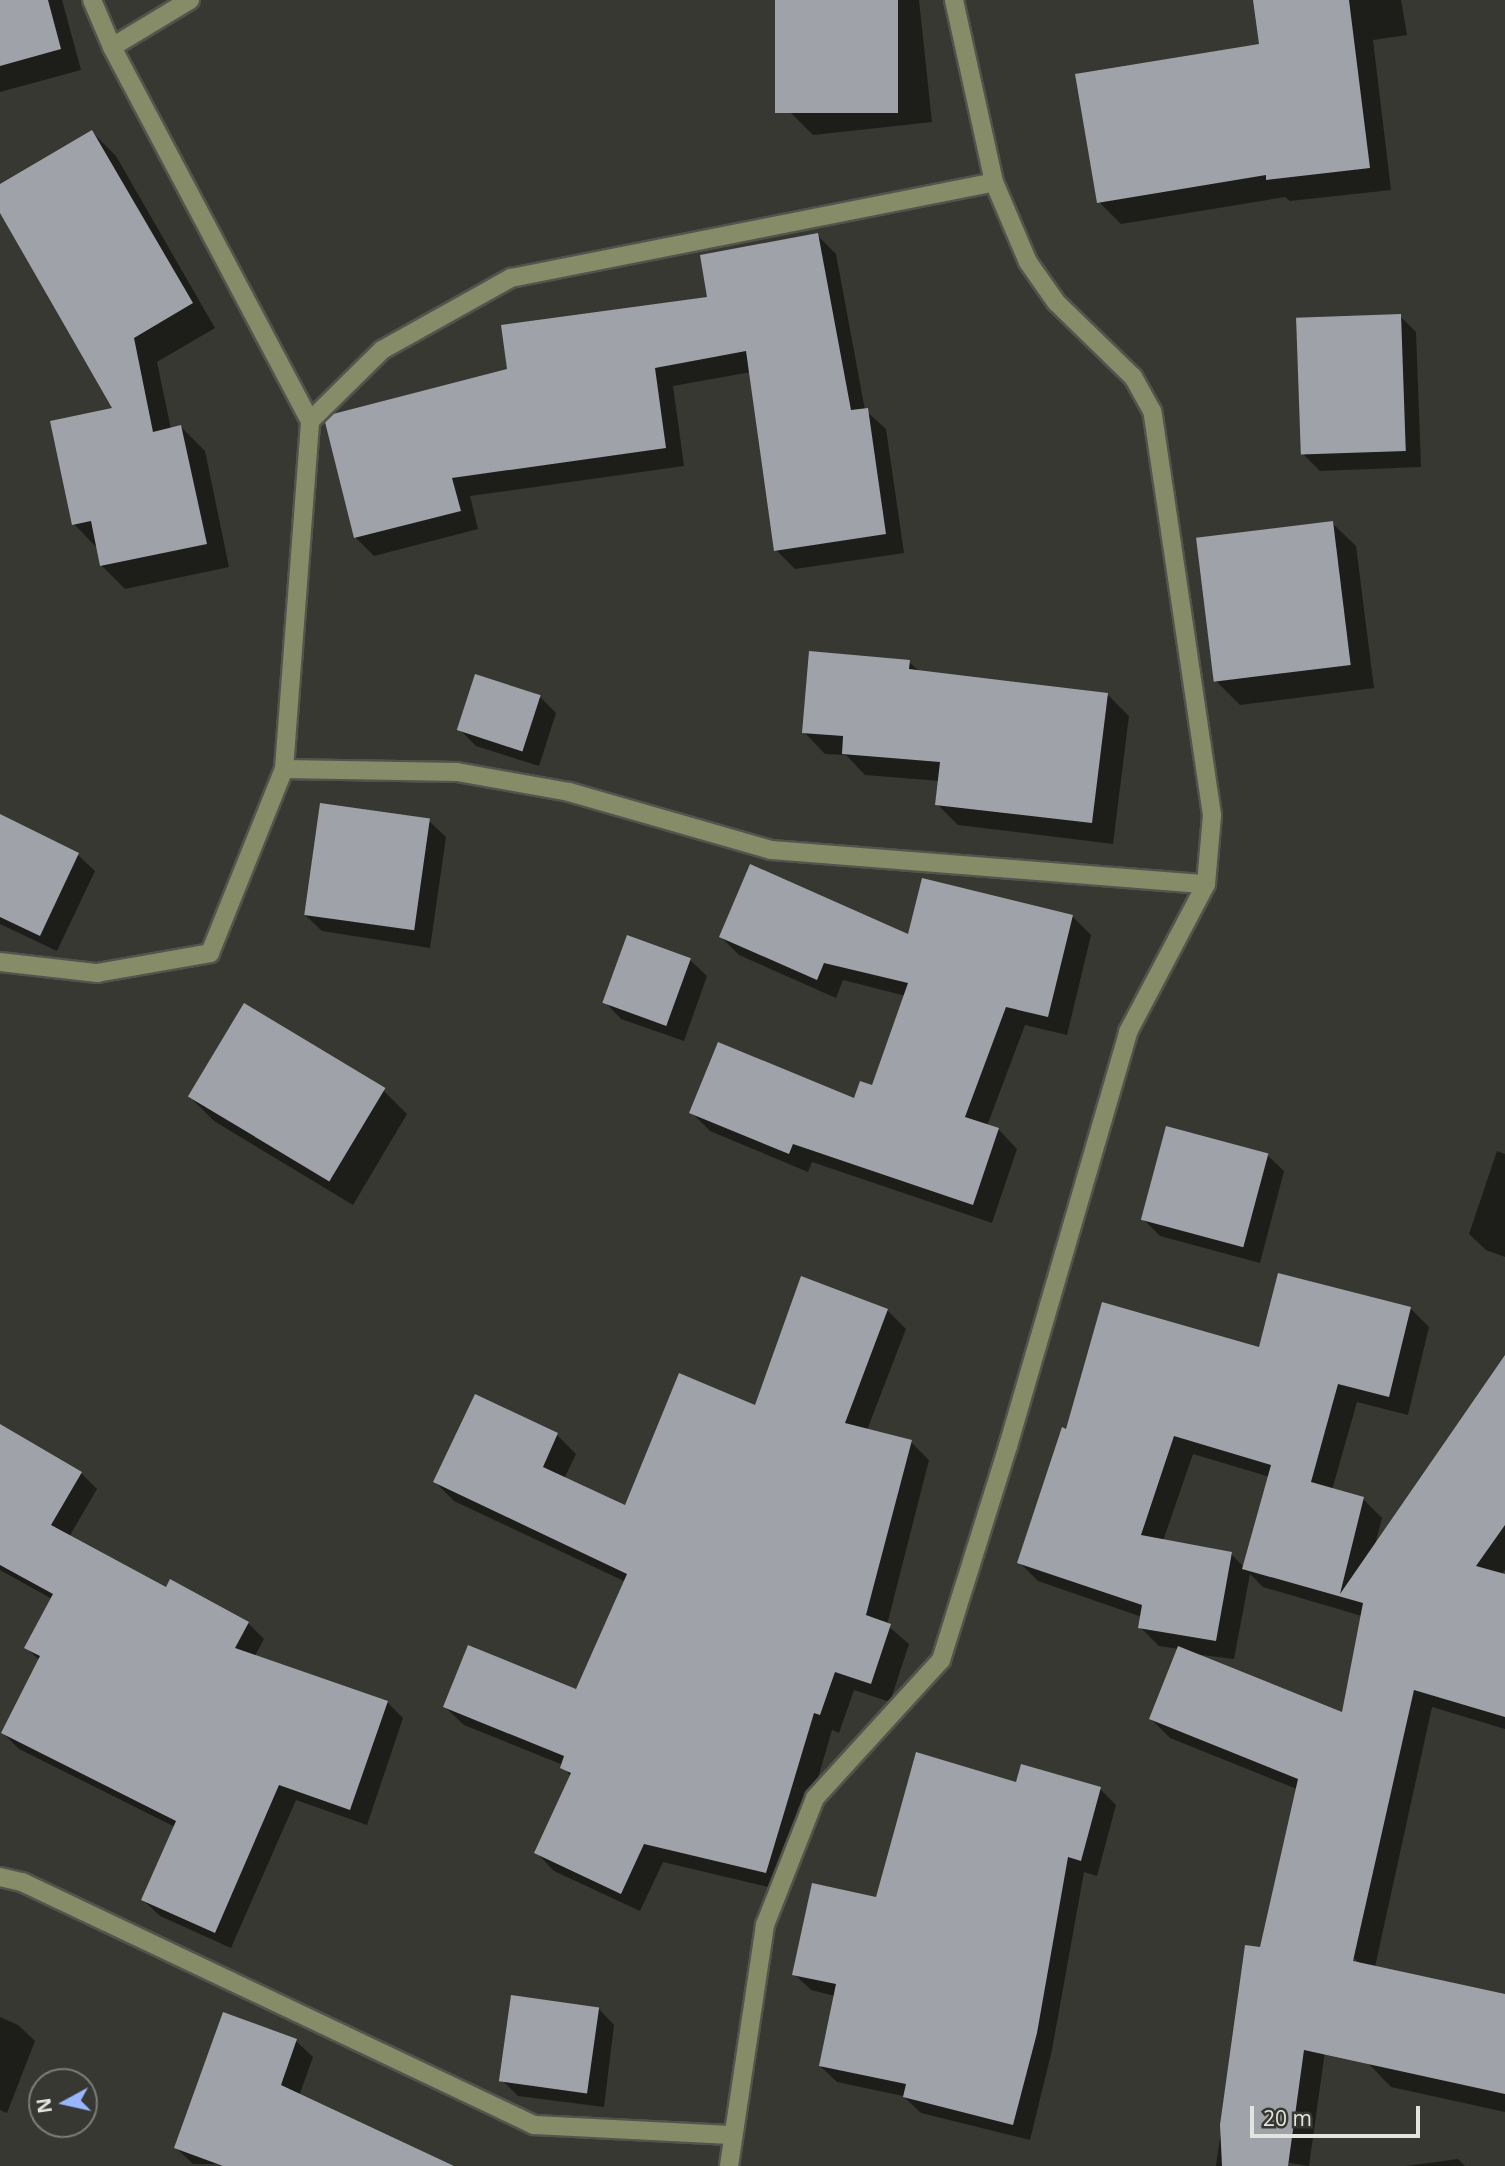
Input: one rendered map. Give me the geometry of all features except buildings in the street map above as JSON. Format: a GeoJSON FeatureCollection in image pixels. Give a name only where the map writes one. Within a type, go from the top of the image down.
{"type":"FeatureCollection","features":[{"type":"Feature","properties":{"kind":"street"},"geometry":{"type":"LineString","coordinates":[[0,962],[97,973],[210,953],[284,769],[310,421],[112,47],[92,0]]}},
{"type":"Feature","properties":{"kind":"street"},"geometry":{"type":"LineString","coordinates":[[112,47],[190,0]]}},
{"type":"Feature","properties":{"kind":"street"},"geometry":{"type":"LineString","coordinates":[[729,2166],[731,2135],[765,1925],[815,1798],[941,1660],[1008,1447],[1128,1032],[1206,884],[1212,815],[1152,411],[1133,377],[1056,302],[1028,262],[993,182],[954,0]]}},
{"type":"Feature","properties":{"kind":"street"},"geometry":{"type":"LineString","coordinates":[[310,421],[382,350],[511,278],[993,182]]}},
{"type":"Feature","properties":{"kind":"street"},"geometry":{"type":"LineString","coordinates":[[284,769],[457,772],[569,792],[771,850],[1206,884]]}},
{"type":"Feature","properties":{"kind":"street"},"geometry":{"type":"LineString","coordinates":[[0,1877],[22,1882],[534,2125],[731,2135]]}}]}
